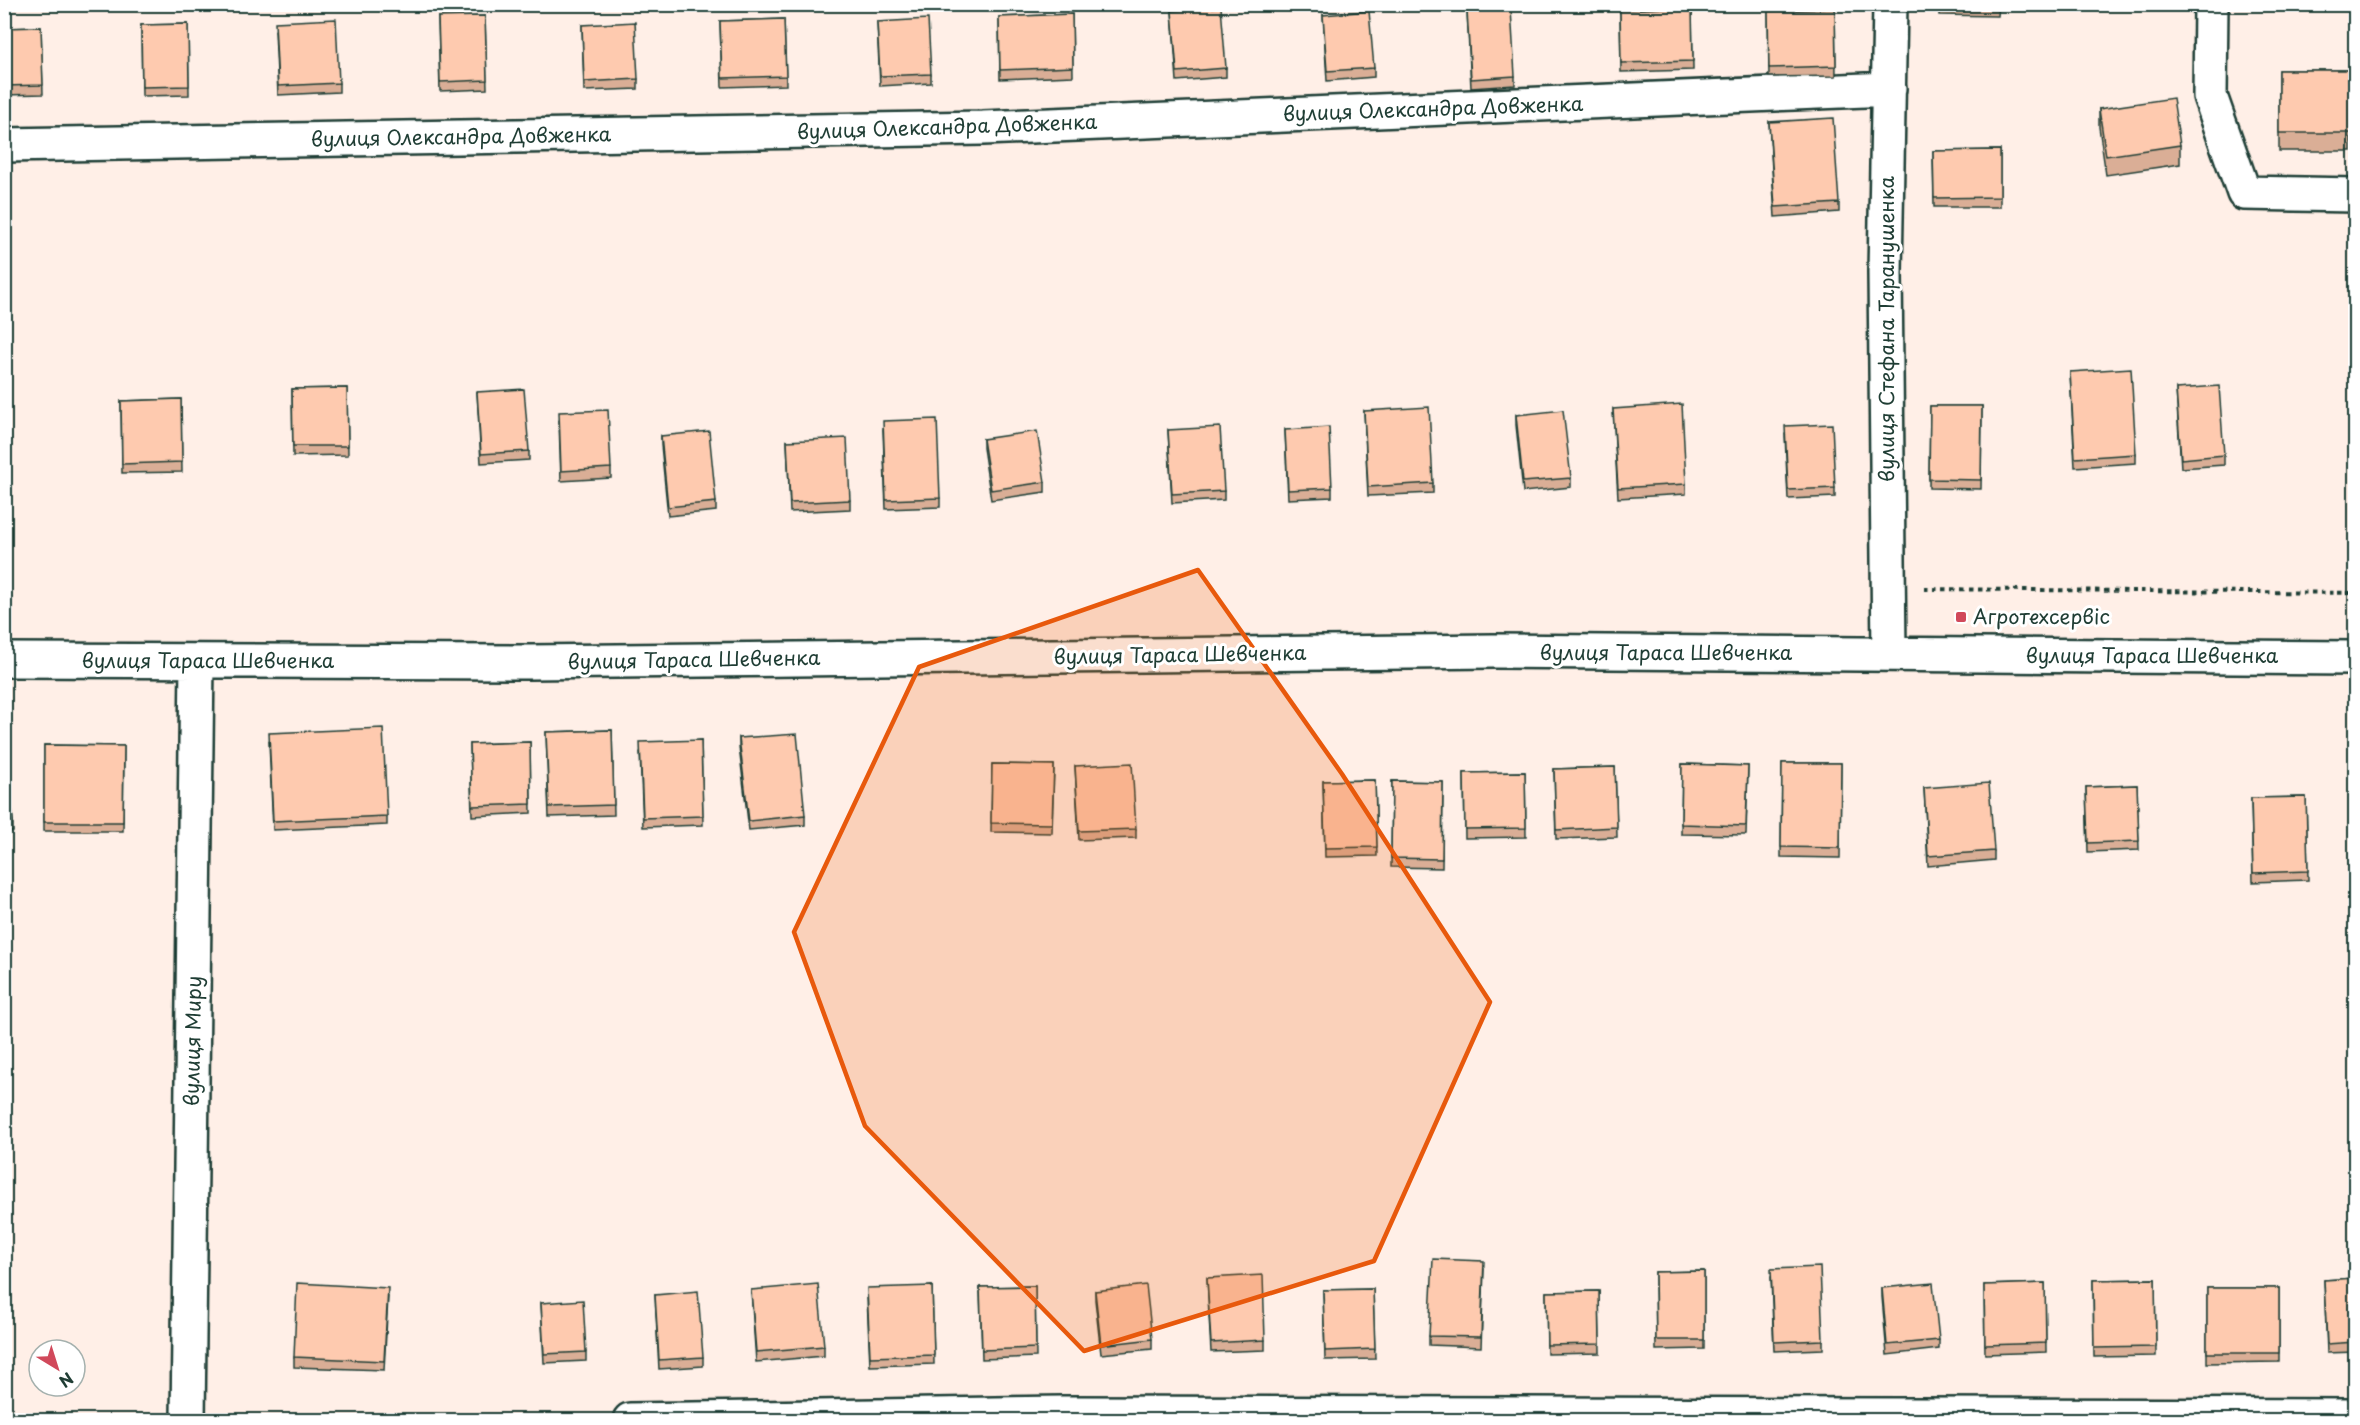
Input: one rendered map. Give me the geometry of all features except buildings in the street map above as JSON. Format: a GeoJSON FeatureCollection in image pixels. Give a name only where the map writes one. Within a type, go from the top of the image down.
{"type":"FeatureCollection","features":[{"type":"Feature","properties":{"kind":"street","name":"вулиця Стефана Таранушенка"},"geometry":{"type":"LineString","coordinates":[[1889,654],[1885,272],[1890,4]]}},
{"type":"Feature","properties":{"kind":"street"},"geometry":{"type":"LineString","coordinates":[[2211,4],[2210,96],[2244,193],[2355,195]]}},
{"type":"Feature","properties":{"kind":"street","name":"вулиця Олександра Довженка"},"geometry":{"type":"LineString","coordinates":[[4,145],[982,128],[1889,89]]}},
{"type":"Feature","properties":{"kind":"street","name":"вулиця Тараса Шевченка"},"geometry":{"type":"LineString","coordinates":[[4,660],[530,662],[1481,651],[2355,658]]}},
{"type":"Feature","properties":{"kind":"street","name":"вулиця Миру"},"geometry":{"type":"LineString","coordinates":[[188,1420],[197,661]]}},
{"type":"Feature","properties":{"kind":"street"},"geometry":{"type":"LineString","coordinates":[[630,1420],[1064,1413],[2355,1416]]}},
{"type":"Feature","properties":{"kind":"path"},"geometry":{"type":"LineString","coordinates":[[1888,588],[2355,593]]}},
{"type":"Feature","properties":{"kind":"highlighted area"},"geometry":{"type":"Polygon","coordinates":[[[1198,570],[1342,774],[1490,1002],[1374,1261],[1084,1351],[865,1126],[794,932],[919,667],[1198,570]]]}},
{"type":"Feature","properties":{"kind":"place","name":"Агротехсервіс"},"geometry":{"type":"Point","coordinates":[1961,617]}}]}
